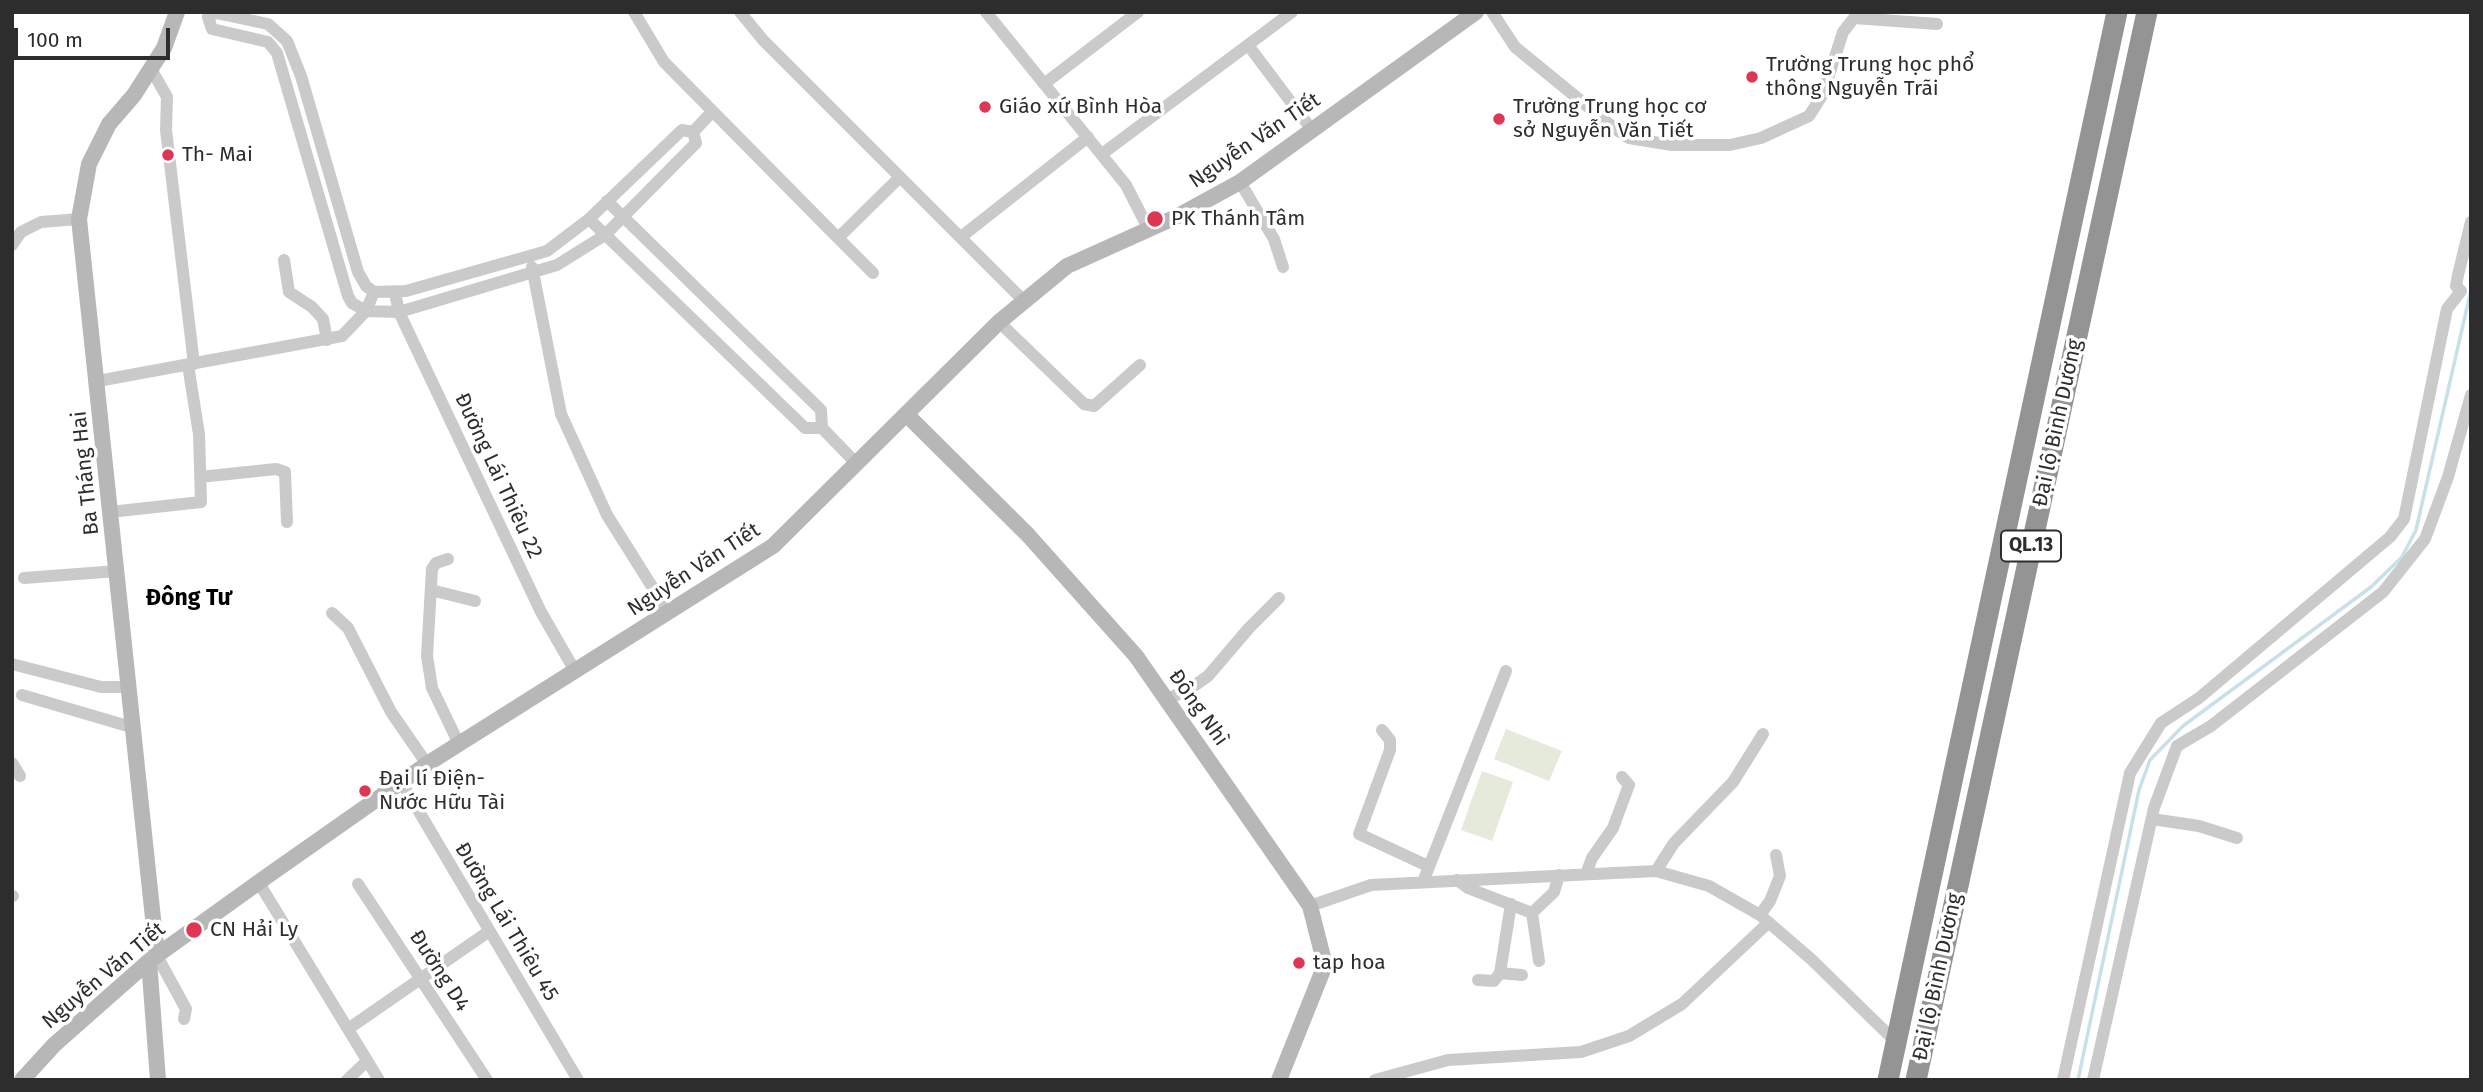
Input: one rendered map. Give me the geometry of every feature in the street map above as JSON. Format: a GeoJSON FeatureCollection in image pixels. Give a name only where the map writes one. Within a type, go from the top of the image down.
{"type":"FeatureCollection","features":[{"type":"Feature","properties":{"kind":"highway","name":"Đại lộ Bình Dương"},"geometry":{"type":"LineString","coordinates":[[1888,1080],[2117,12]]}},
{"type":"Feature","properties":{"kind":"highway","name":"Đại lộ Bình Dương"},"geometry":{"type":"LineString","coordinates":[[1916,1080],[2147,12]]}},
{"type":"Feature","properties":{"kind":"highway"},"geometry":{"type":"LineString","coordinates":[[2100,90],[2129,96]]}},
{"type":"Feature","properties":{"kind":"street","name":"Ba Tháng Hai"},"geometry":{"type":"LineString","coordinates":[[158,1080],[153,958],[98,381],[79,219],[89,164],[109,124],[134,95],[164,48],[177,12]]}},
{"type":"Feature","properties":{"kind":"street"},"geometry":{"type":"LineString","coordinates":[[195,12],[208,17],[216,13],[268,24],[288,41],[305,89],[358,272],[366,286],[374,292],[395,293],[529,257],[567,239],[682,130],[693,132]]}},
{"type":"Feature","properties":{"kind":"street"},"geometry":{"type":"LineString","coordinates":[[634,12],[664,62],[711,113],[873,273]]}},
{"type":"Feature","properties":{"kind":"street"},"geometry":{"type":"LineString","coordinates":[[740,12],[763,40],[1023,300]]}},
{"type":"Feature","properties":{"kind":"street"},"geometry":{"type":"LineString","coordinates":[[986,12],[1126,185],[1148,228]]}},
{"type":"Feature","properties":{"kind":"street"},"geometry":{"type":"LineString","coordinates":[[1044,84],[1138,12]]}},
{"type":"Feature","properties":{"kind":"street"},"geometry":{"type":"LineString","coordinates":[[1102,154],[1292,12]]}},
{"type":"Feature","properties":{"kind":"street"},"geometry":{"type":"LineString","coordinates":[[1492,12],[1516,47],[1614,128],[1629,138],[1671,145],[1730,145],[1761,138],[1810,116],[1823,94],[1843,32],[1854,18],[1937,24]]}},
{"type":"Feature","properties":{"kind":"street","name":"Nguyễn Văn Tiết"},"geometry":{"type":"LineString","coordinates":[[22,1080],[54,1045],[153,958],[427,764],[774,546],[999,322],[1067,266],[1177,217],[1240,182],[1471,13]]}},
{"type":"Feature","properties":{"kind":"street"},"geometry":{"type":"LineString","coordinates":[[208,17],[212,29],[268,43],[277,53],[348,296],[352,303],[366,311],[399,312],[535,274],[569,258],[605,235],[696,143],[693,132]]}},
{"type":"Feature","properties":{"kind":"street"},"geometry":{"type":"LineString","coordinates":[[1248,45],[1312,130]]}},
{"type":"Feature","properties":{"kind":"street"},"geometry":{"type":"LineString","coordinates":[[110,512],[201,502],[199,434],[166,130],[167,97],[150,67]]}},
{"type":"Feature","properties":{"kind":"street"},"geometry":{"type":"LineString","coordinates":[[693,132],[711,113]]}},
{"type":"Feature","properties":{"kind":"street"},"geometry":{"type":"LineString","coordinates":[[961,237],[1088,137]]}},
{"type":"Feature","properties":{"kind":"street"},"geometry":{"type":"LineString","coordinates":[[838,238],[900,177]]}},
{"type":"Feature","properties":{"kind":"street"},"geometry":{"type":"LineString","coordinates":[[1240,182],[1274,239],[1283,267]]}},
{"type":"Feature","properties":{"kind":"street"},"geometry":{"type":"LineString","coordinates":[[607,201],[821,411],[822,428],[857,464]]}},
{"type":"Feature","properties":{"kind":"street"},"geometry":{"type":"LineString","coordinates":[[12,245],[21,232],[41,222],[79,219]]}},
{"type":"Feature","properties":{"kind":"street"},"geometry":{"type":"LineString","coordinates":[[589,219],[805,428],[822,428]]}},
{"type":"Feature","properties":{"kind":"street"},"geometry":{"type":"LineString","coordinates":[[2063,1080],[2130,772],[2161,723],[2199,698],[2390,537],[2404,519],[2447,309],[2466,292],[2456,286],[2471,222]]}},
{"type":"Feature","properties":{"kind":"street"},"geometry":{"type":"LineString","coordinates":[[529,257],[535,274],[561,414],[607,515],[668,612]]}},
{"type":"Feature","properties":{"kind":"street"},"geometry":{"type":"LineString","coordinates":[[284,260],[289,292],[312,307],[323,319],[327,340]]}},
{"type":"Feature","properties":{"kind":"street"},"geometry":{"type":"LineString","coordinates":[[669,296],[687,279]]}},
{"type":"Feature","properties":{"kind":"street"},"geometry":{"type":"LineString","coordinates":[[98,381],[342,336],[366,311],[374,292]]}},
{"type":"Feature","properties":{"kind":"street","name":"Đường Lái Thiêu 22"},"geometry":{"type":"LineString","coordinates":[[395,293],[399,312],[541,612],[575,671]]}},
{"type":"Feature","properties":{"kind":"street"},"geometry":{"type":"LineString","coordinates":[[999,322],[1084,404],[1094,406],[1140,365]]}},
{"type":"Feature","properties":{"kind":"street"},"geometry":{"type":"LineString","coordinates":[[741,366],[759,349]]}},
{"type":"Feature","properties":{"kind":"street"},"geometry":{"type":"LineString","coordinates":[[2093,1080],[2152,819],[2166,770],[2177,746],[2211,726],[2383,592],[2426,539],[2448,477],[2471,395]]}},
{"type":"Feature","properties":{"kind":"street","name":"Đông Nhì"},"geometry":{"type":"LineString","coordinates":[[908,415],[1028,535],[1136,656],[1310,906],[1325,965],[1279,1080]]}},
{"type":"Feature","properties":{"kind":"street"},"geometry":{"type":"LineString","coordinates":[[200,477],[276,469],[285,472],[287,522]]}},
{"type":"Feature","properties":{"kind":"street"},"geometry":{"type":"LineString","coordinates":[[448,559],[434,565],[427,656],[429,679],[459,744]]}},
{"type":"Feature","properties":{"kind":"street"},"geometry":{"type":"LineString","coordinates":[[24,578],[117,571]]}},
{"type":"Feature","properties":{"kind":"street"},"geometry":{"type":"LineString","coordinates":[[431,590],[475,601]]}},
{"type":"Feature","properties":{"kind":"street"},"geometry":{"type":"LineString","coordinates":[[1166,700],[1191,688],[1219,666],[1249,628],[1279,598]]}},
{"type":"Feature","properties":{"kind":"street"},"geometry":{"type":"LineString","coordinates":[[332,613],[348,628],[391,712],[427,764]]}},
{"type":"Feature","properties":{"kind":"street"},"geometry":{"type":"LineString","coordinates":[[12,664],[101,687],[128,687]]}},
{"type":"Feature","properties":{"kind":"street"},"geometry":{"type":"LineString","coordinates":[[1423,882],[1506,671]]}},
{"type":"Feature","properties":{"kind":"street"},"geometry":{"type":"LineString","coordinates":[[22,695],[131,727]]}},
{"type":"Feature","properties":{"kind":"street"},"geometry":{"type":"LineString","coordinates":[[1382,730],[1390,740],[1390,750],[1359,834],[1428,866]]}},
{"type":"Feature","properties":{"kind":"street"},"geometry":{"type":"LineString","coordinates":[[1656,870],[1674,843],[1733,782],[1763,734]]}},
{"type":"Feature","properties":{"kind":"street"},"geometry":{"type":"LineString","coordinates":[[12,763],[20,776]]}},
{"type":"Feature","properties":{"kind":"street"},"geometry":{"type":"LineString","coordinates":[[1586,874],[1592,858],[1614,828],[1629,785],[1622,777]]}},
{"type":"Feature","properties":{"kind":"street","name":"Đường Lái Thiêu 45"},"geometry":{"type":"LineString","coordinates":[[402,783],[578,1080]]}},
{"type":"Feature","properties":{"kind":"street"},"geometry":{"type":"LineString","coordinates":[[2152,819],[2199,826],[2237,838]]}},
{"type":"Feature","properties":{"kind":"street"},"geometry":{"type":"LineString","coordinates":[[1375,1080],[1448,1060],[1581,1052],[1629,1037],[1682,1004],[1764,919],[1780,876],[1776,855]]}},
{"type":"Feature","properties":{"kind":"street"},"geometry":{"type":"LineString","coordinates":[[1310,906],[1371,885],[1656,870],[1709,886],[1764,919],[1811,959],[1897,1043]]}},
{"type":"Feature","properties":{"kind":"street"},"geometry":{"type":"LineString","coordinates":[[1532,913],[1554,892],[1559,875]]}},
{"type":"Feature","properties":{"kind":"street"},"geometry":{"type":"LineString","coordinates":[[1457,880],[1468,888],[1532,913]]}},
{"type":"Feature","properties":{"kind":"street"},"geometry":{"type":"LineString","coordinates":[[259,883],[379,1080]]}},
{"type":"Feature","properties":{"kind":"street","name":"Đường D4"},"geometry":{"type":"LineString","coordinates":[[358,884],[487,1080]]}},
{"type":"Feature","properties":{"kind":"street"},"geometry":{"type":"LineString","coordinates":[[1478,980],[1494,981],[1500,972],[1511,904]]}},
{"type":"Feature","properties":{"kind":"street"},"geometry":{"type":"LineString","coordinates":[[1532,913],[1539,961]]}},
{"type":"Feature","properties":{"kind":"street"},"geometry":{"type":"LineString","coordinates":[[348,1029],[488,932]]}},
{"type":"Feature","properties":{"kind":"street"},"geometry":{"type":"LineString","coordinates":[[153,958],[186,1009],[184,1019]]}},
{"type":"Feature","properties":{"kind":"street"},"geometry":{"type":"LineString","coordinates":[[1500,972],[1522,975]]}},
{"type":"Feature","properties":{"kind":"street"},"geometry":{"type":"LineString","coordinates":[[347,1080],[367,1061]]}},
{"type":"Feature","properties":{"kind":"shaded area"},"geometry":{"type":"Polygon","coordinates":[[[1506,729],[1562,751],[1549,781],[1494,759],[1506,729]]]}},
{"type":"Feature","properties":{"kind":"shaded area"},"geometry":{"type":"Polygon","coordinates":[[[1482,771],[1513,782],[1492,841],[1461,830],[1482,771]]]}},
{"type":"Feature","properties":{"kind":"waterway"},"geometry":{"type":"LineString","coordinates":[[2078,1080],[2139,790],[2150,760],[2183,726],[2371,587],[2402,557],[2416,530],[2471,290]]}},
{"type":"Feature","properties":{"kind":"place","name":"Trường Trung học phổ thông Nguyễn Trãi"},"geometry":{"type":"Point","coordinates":[1752,77]}},
{"type":"Feature","properties":{"kind":"place","name":"Giáo xứ Bình Hòa"},"geometry":{"type":"Point","coordinates":[985,107]}},
{"type":"Feature","properties":{"kind":"place","name":"Trường Trung học cơ sở Nguyễn Văn Tiết"},"geometry":{"type":"Point","coordinates":[1499,119]}},
{"type":"Feature","properties":{"kind":"place","name":"Th- Mai"},"geometry":{"type":"Point","coordinates":[168,155]}},
{"type":"Feature","properties":{"kind":"place","name":"PK Thánh Tâm"},"geometry":{"type":"Point","coordinates":[1155,219]}},
{"type":"Feature","properties":{"kind":"place","name":"Đại lí Điện- Nước Hữu Tài"},"geometry":{"type":"Point","coordinates":[365,791]}},
{"type":"Feature","properties":{"kind":"place","name":"CN Hải Ly"},"geometry":{"type":"Point","coordinates":[194,930]}},
{"type":"Feature","properties":{"kind":"place","name":"tap hoa"},"geometry":{"type":"Point","coordinates":[1299,963]}},
{"type":"Feature","properties":{"kind":"district","name":"Đông Tư"},"geometry":{"type":"Point","coordinates":[189,599]}}]}
